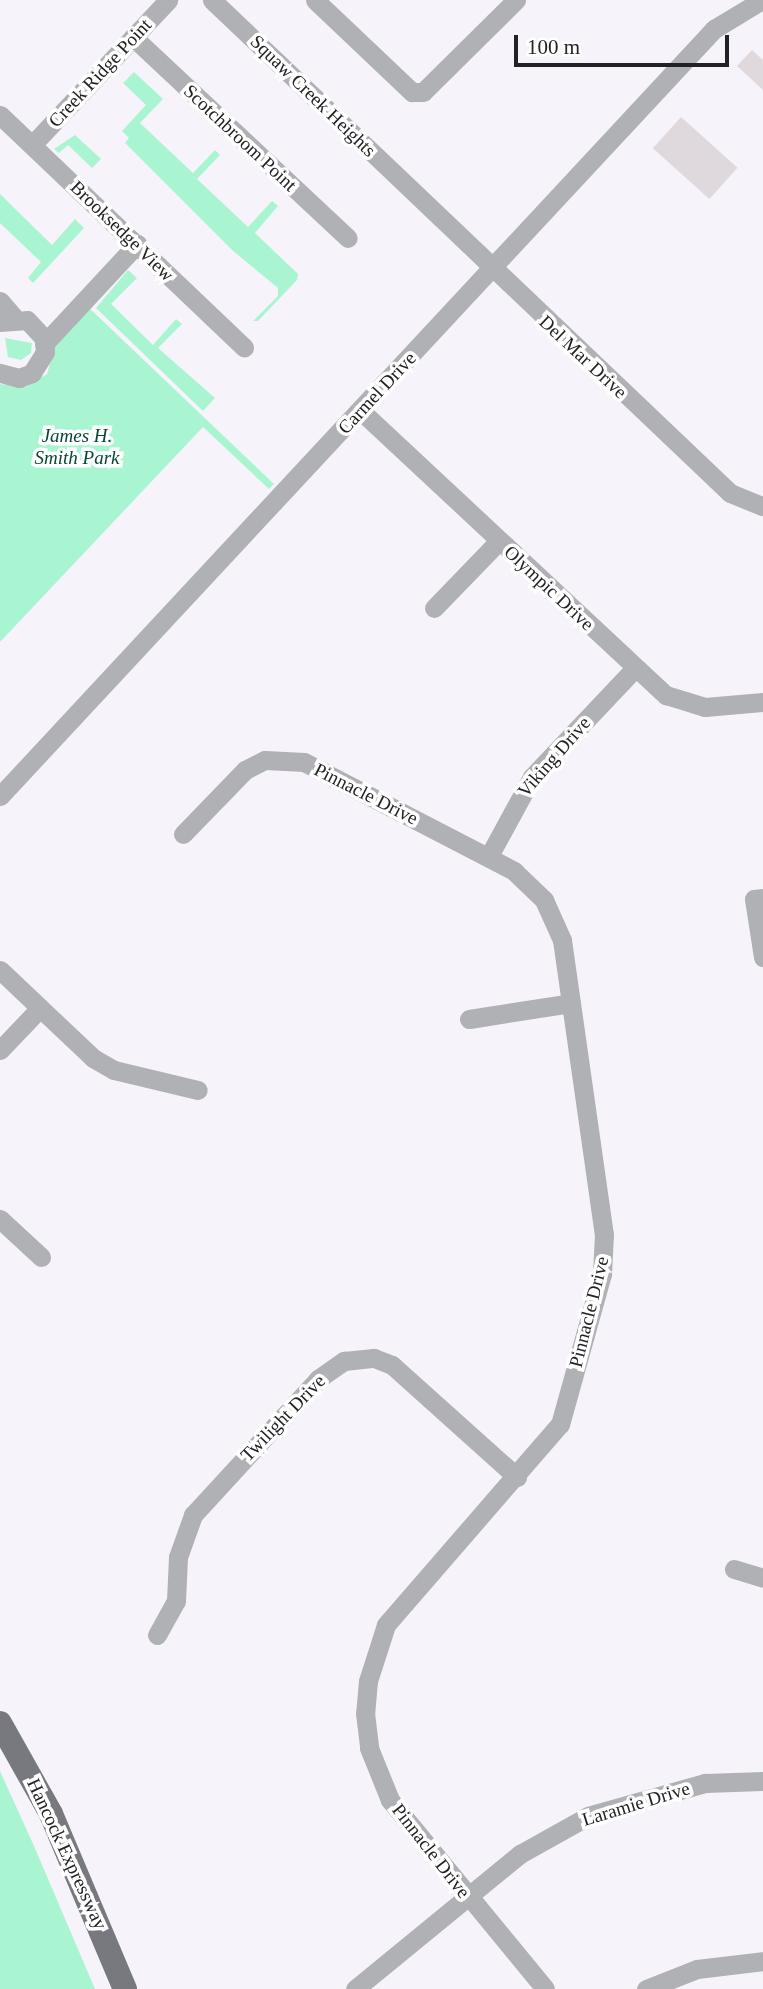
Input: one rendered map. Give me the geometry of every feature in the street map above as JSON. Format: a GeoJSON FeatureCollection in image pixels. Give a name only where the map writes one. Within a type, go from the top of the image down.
{"type":"FeatureCollection","features":[{"type":"Feature","properties":{"kind":"main road","name":"Hancock Expressway"},"geometry":{"type":"LineString","coordinates":[[0,1723],[51,1814],[125,1989]]}},
{"type":"Feature","properties":{"kind":"street","name":"Creek Ridge Point"},"geometry":{"type":"LineString","coordinates":[[32,145],[168,0]]}},
{"type":"Feature","properties":{"kind":"street","name":"Squaw Creek Heights"},"geometry":{"type":"LineString","coordinates":[[212,0],[412,193]]}},
{"type":"Feature","properties":{"kind":"street"},"geometry":{"type":"LineString","coordinates":[[315,0],[412,92],[423,92],[516,0]]}},
{"type":"Feature","properties":{"kind":"street","name":"Carmel Drive"},"geometry":{"type":"LineString","coordinates":[[0,796],[714,30],[761,0]]}},
{"type":"Feature","properties":{"kind":"street","name":"Scotchbroom Point"},"geometry":{"type":"LineString","coordinates":[[133,37],[348,238]]}},
{"type":"Feature","properties":{"kind":"street","name":"Brooksedge View"},"geometry":{"type":"LineString","coordinates":[[0,115],[244,347]]}},
{"type":"Feature","properties":{"kind":"street","name":"Del Mar Drive"},"geometry":{"type":"LineString","coordinates":[[412,193],[730,493],[763,506]]}},
{"type":"Feature","properties":{"kind":"street"},"geometry":{"type":"LineString","coordinates":[[40,336],[84,300],[136,244]]}},
{"type":"Feature","properties":{"kind":"street"},"geometry":{"type":"LineString","coordinates":[[0,301],[7,320],[40,336]]}},
{"type":"Feature","properties":{"kind":"street"},"geometry":{"type":"LineString","coordinates":[[0,373],[19,378],[32,373],[40,365],[40,336]]}},
{"type":"Feature","properties":{"kind":"street","name":"Olympic Drive"},"geometry":{"type":"LineString","coordinates":[[361,411],[635,668],[686,705],[763,702]]}},
{"type":"Feature","properties":{"kind":"street"},"geometry":{"type":"LineString","coordinates":[[435,608],[499,541]]}},
{"type":"Feature","properties":{"kind":"street","name":"Viking Drive"},"geometry":{"type":"LineString","coordinates":[[489,856],[532,777],[635,668]]}},
{"type":"Feature","properties":{"kind":"street","name":"Pinnacle Drive"},"geometry":{"type":"LineString","coordinates":[[183,834],[245,770],[284,758],[304,762],[489,856],[544,900],[562,940],[605,1253],[560,1423],[517,1478],[401,1603],[381,1636],[368,1681],[365,1713],[379,1775],[398,1811],[545,1989]]}},
{"type":"Feature","properties":{"kind":"street"},"geometry":{"type":"LineString","coordinates":[[759,899],[763,957]]}},
{"type":"Feature","properties":{"kind":"street"},"geometry":{"type":"LineString","coordinates":[[0,970],[93,1058],[114,1070],[198,1090]]}},
{"type":"Feature","properties":{"kind":"street"},"geometry":{"type":"LineString","coordinates":[[469,1019],[571,1003]]}},
{"type":"Feature","properties":{"kind":"street"},"geometry":{"type":"LineString","coordinates":[[0,1050],[40,1008]]}},
{"type":"Feature","properties":{"kind":"street"},"geometry":{"type":"LineString","coordinates":[[0,1219],[41,1257]]}},
{"type":"Feature","properties":{"kind":"street","name":"Twilight Drive"},"geometry":{"type":"LineString","coordinates":[[157,1635],[176,1601],[178,1557],[193,1515],[318,1379],[344,1361],[374,1358],[392,1365],[517,1478]]}},
{"type":"Feature","properties":{"kind":"street"},"geometry":{"type":"LineString","coordinates":[[734,1569],[763,1578]]}},
{"type":"Feature","properties":{"kind":"street","name":"Laramie Drive"},"geometry":{"type":"LineString","coordinates":[[355,1989],[520,1854],[588,1816],[705,1783],[763,1781]]}},
{"type":"Feature","properties":{"kind":"street"},"geometry":{"type":"LineString","coordinates":[[646,1989],[696,1969],[763,1961]]}},
{"type":"Feature","properties":{"kind":"green space"},"geometry":{"type":"Polygon","coordinates":[[[134,72],[163,99],[140,123],[193,173],[215,150],[220,155],[197,179],[248,227],[272,201],[278,206],[255,233],[298,274],[297,280],[258,321],[253,321],[278,296],[278,288],[232,250],[125,143],[129,138],[122,131],[146,105],[123,83],[134,72]]]}},
{"type":"Feature","properties":{"kind":"green space"},"geometry":{"type":"Polygon","coordinates":[[[75,135],[101,159],[92,168],[68,145],[59,153],[54,149],[75,135]]]}},
{"type":"Feature","properties":{"kind":"green space"},"geometry":{"type":"Polygon","coordinates":[[[0,194],[52,245],[75,219],[84,228],[33,283],[28,278],[41,262],[0,223],[0,194]]]}},
{"type":"Feature","properties":{"kind":"green space"},"geometry":{"type":"Polygon","coordinates":[[[128,270],[137,278],[111,304],[153,345],[176,319],[182,324],[158,348],[215,398],[203,411],[96,308],[128,270]]]}},
{"type":"Feature","properties":{"kind":"green space","name":"James H. Smith Park"},"geometry":{"type":"Polygon","coordinates":[[[87,306],[274,484],[269,489],[203,427],[0,642],[0,384],[26,387],[47,374],[57,337],[87,306]]]}},
{"type":"Feature","properties":{"kind":"green space"},"geometry":{"type":"Polygon","coordinates":[[[5,338],[32,343],[31,353],[21,360],[8,357],[5,338]]]}},
{"type":"Feature","properties":{"kind":"green space"},"geometry":{"type":"Polygon","coordinates":[[[0,1771],[34,1846],[95,1989],[0,1989],[0,1771]]]}},
{"type":"Feature","properties":{"kind":"building"},"geometry":{"type":"Polygon","coordinates":[[[752,50],[763,60],[763,90],[737,66],[752,50]]]}},
{"type":"Feature","properties":{"kind":"building"},"geometry":{"type":"Polygon","coordinates":[[[681,117],[737,168],[709,199],[653,148],[681,117]]]}}]}
